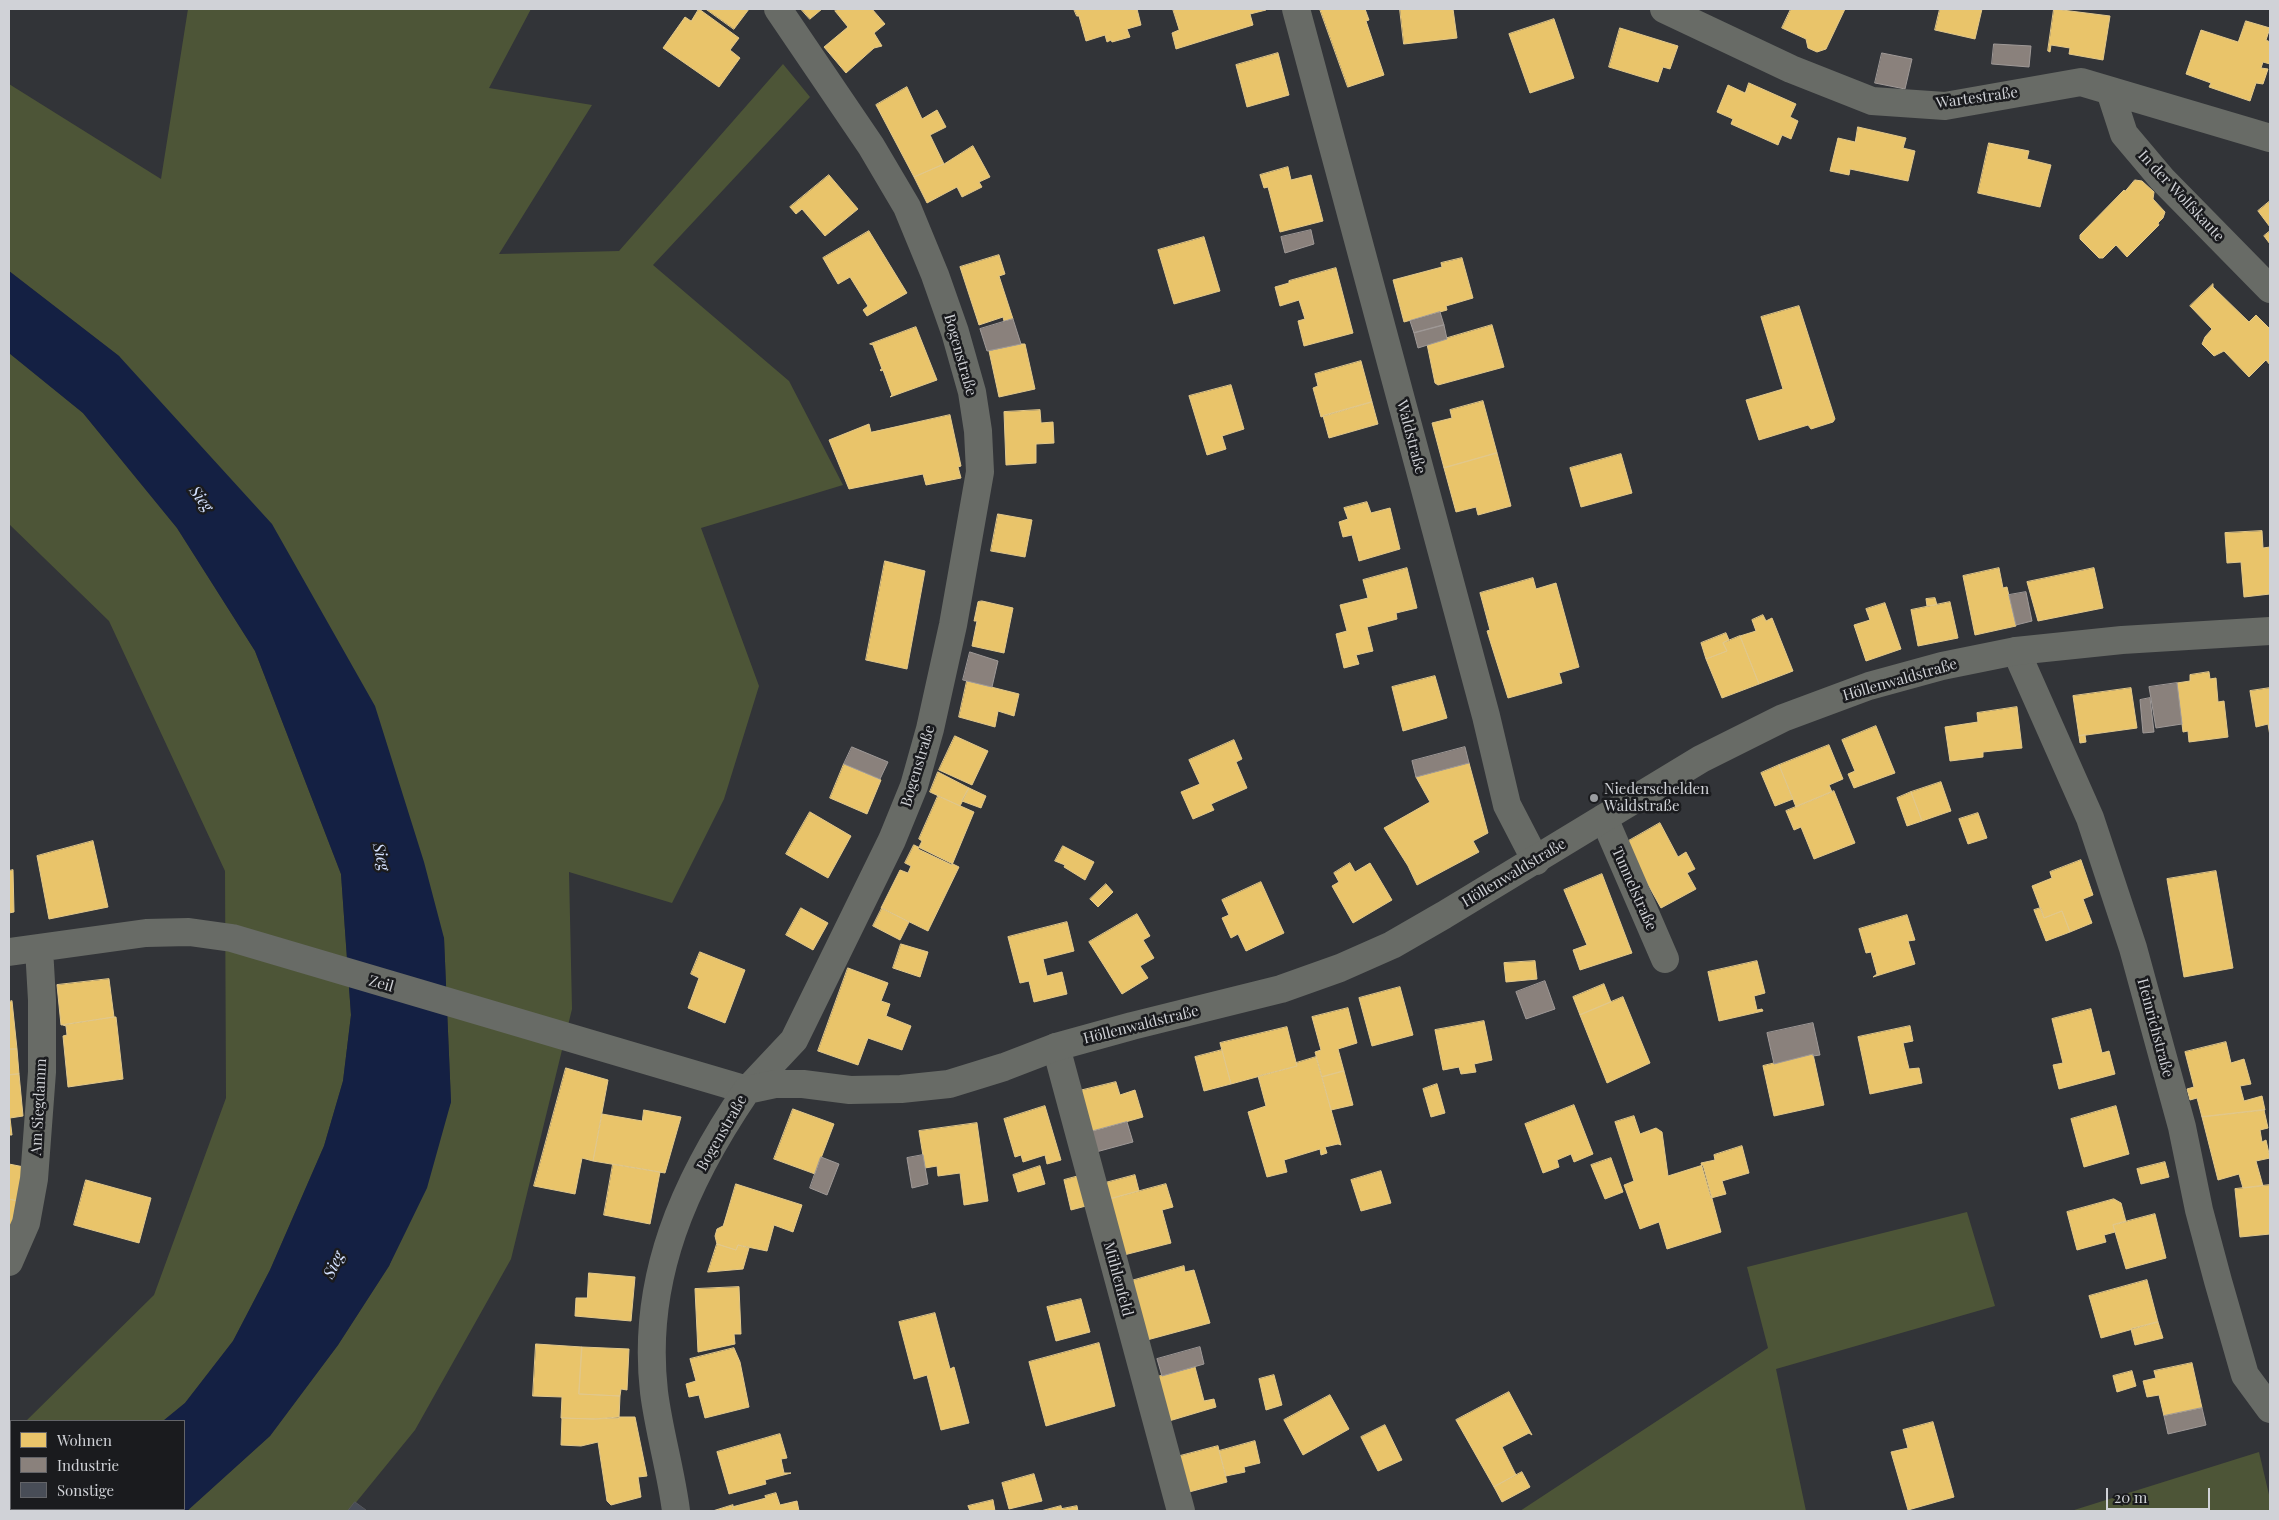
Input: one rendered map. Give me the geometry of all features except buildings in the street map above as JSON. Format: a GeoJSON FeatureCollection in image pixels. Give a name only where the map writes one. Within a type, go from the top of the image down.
{"type":"FeatureCollection","features":[{"type":"Feature","properties":{"kind":"street","name":"Bogenstraße"},"geometry":{"type":"LineString","coordinates":[[676,1511],[654,1392],[652,1354],[659,1276],[670,1235],[688,1193],[724,1123],[747,1090],[794,1040],[892,840],[914,786],[930,729],[953,625],[980,472],[978,432],[972,392],[935,275],[907,207],[872,146],[778,9]]}},
{"type":"Feature","properties":{"kind":"street","name":"Waldstraße"},"geometry":{"type":"LineString","coordinates":[[1296,9],[1486,716],[1507,805],[1536,861]]}},
{"type":"Feature","properties":{"kind":"street","name":"Wartestraße"},"geometry":{"type":"LineString","coordinates":[[1664,9],[1791,70],[1872,101],[1945,106],[2081,82],[2270,138]]}},
{"type":"Feature","properties":{"kind":"street","name":"In der Wolfskaute"},"geometry":{"type":"LineString","coordinates":[[2110,91],[2124,134],[2162,179],[2270,289]]}},
{"type":"Feature","properties":{"kind":"street","name":"Höllenwaldstraße"},"geometry":{"type":"LineString","coordinates":[[747,1090],[775,1084],[803,1084],[850,1090],[902,1089],[949,1084],[1004,1067],[1056,1047],[1281,989],[1340,968],[1392,945],[1536,861],[1701,759],[1783,718],[1869,686],[1942,666],[2016,652],[2122,640],[2270,631]]}},
{"type":"Feature","properties":{"kind":"street","name":"Heinrichstraße"},"geometry":{"type":"LineString","coordinates":[[2016,652],[2090,818],[2133,948],[2182,1127],[2199,1210],[2245,1375],[2270,1409]]}},
{"type":"Feature","properties":{"kind":"street","name":"Tunnelstraße"},"geometry":{"type":"LineString","coordinates":[[1604,818],[1665,959]]}},
{"type":"Feature","properties":{"kind":"street","name":"Zeil"},"geometry":{"type":"LineString","coordinates":[[9,952],[146,933],[189,932],[232,938],[535,1029],[747,1090]]}},
{"type":"Feature","properties":{"kind":"street","name":"Am Siegdamm"},"geometry":{"type":"LineString","coordinates":[[9,1262],[26,1223],[34,1179],[42,1072],[42,1000],[39,948]]}},
{"type":"Feature","properties":{"kind":"street","name":"Mühlenfeld"},"geometry":{"type":"LineString","coordinates":[[1056,1047],[1181,1511]]}},
{"type":"Feature","properties":{"kind":"green space"},"geometry":{"type":"Polygon","coordinates":[[[188,9],[531,9],[489,88],[592,105],[499,254],[619,251],[783,64],[810,97],[653,265],[789,381],[843,485],[701,528],[759,686],[724,799],[672,903],[569,872],[572,1009],[511,1259],[415,1430],[349,1511],[187,1511],[270,1436],[338,1345],[389,1266],[451,1102],[444,938],[119,356],[9,271],[9,84],[161,179],[188,9]]]}},
{"type":"Feature","properties":{"kind":"green space"},"geometry":{"type":"Polygon","coordinates":[[[9,353],[83,413],[177,528],[255,651],[341,874],[351,1015],[343,1081],[324,1146],[270,1270],[233,1341],[185,1403],[164,1420],[27,1420],[154,1295],[226,1098],[225,871],[109,621],[9,524],[9,353]]]}},
{"type":"Feature","properties":{"kind":"green space"},"geometry":{"type":"Polygon","coordinates":[[[1967,1212],[1995,1306],[1776,1369],[1806,1511],[1520,1511],[1768,1348],[1747,1267],[1967,1212]]]}},
{"type":"Feature","properties":{"kind":"green space"},"geometry":{"type":"Polygon","coordinates":[[[9,1438],[10,1510],[28,1510],[26,1511],[9,1511],[9,1438]]]}},
{"type":"Feature","properties":{"kind":"green space"},"geometry":{"type":"Polygon","coordinates":[[[2259,1452],[2270,1499],[2270,1511],[2071,1511],[2259,1452]]]}},
{"type":"Feature","properties":{"kind":"water","name":"Sieg"},"geometry":{"type":"Polygon","coordinates":[[[9,271],[119,356],[272,524],[375,706],[424,862],[444,938],[451,1102],[427,1188],[389,1266],[338,1345],[270,1436],[187,1511],[26,1511],[185,1510],[185,1420],[164,1420],[185,1403],[233,1341],[270,1270],[324,1146],[343,1081],[351,1015],[341,874],[255,651],[177,528],[83,413],[9,353],[9,271]]]}},
{"type":"Feature","properties":{"kind":"place","name":"Niederschelden Waldstraße"},"geometry":{"type":"Point","coordinates":[1594,798]}}]}
